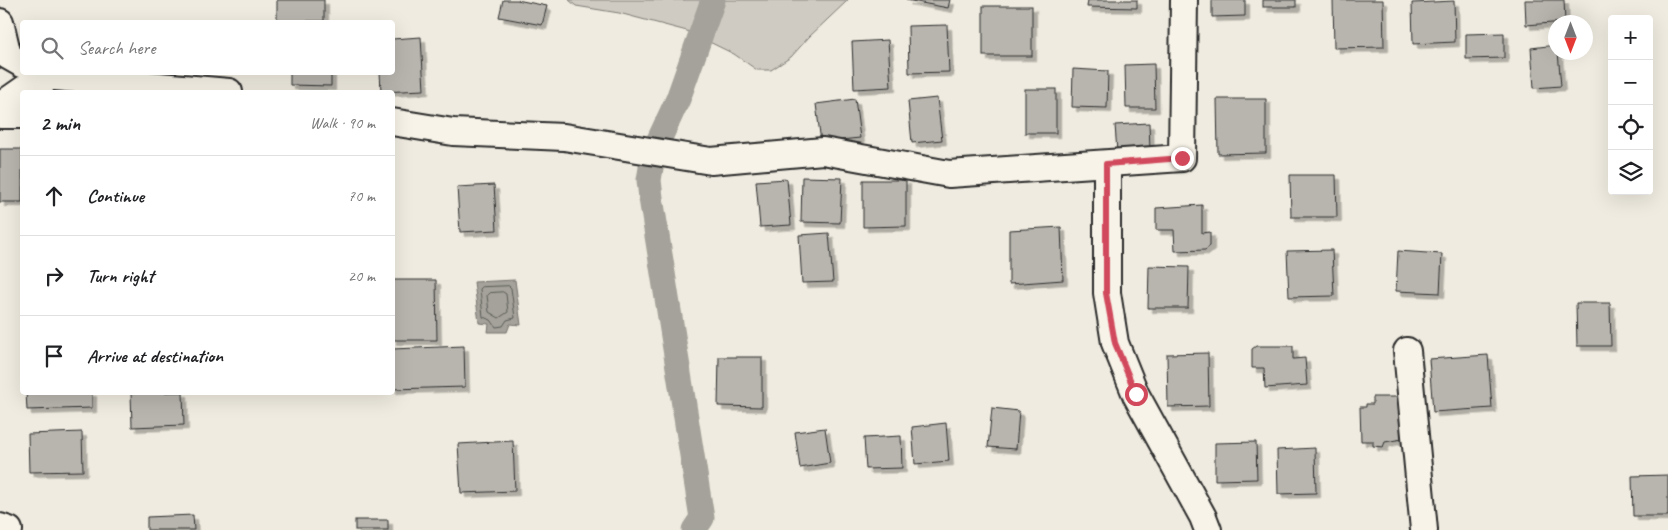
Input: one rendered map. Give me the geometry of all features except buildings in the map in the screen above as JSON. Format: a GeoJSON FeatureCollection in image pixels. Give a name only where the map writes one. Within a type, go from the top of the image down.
{"type":"FeatureCollection","features":[{"type":"Feature","properties":{"kind":"street"},"geometry":{"type":"LineString","coordinates":[[395,122],[453,132],[564,137],[711,161],[823,151],[949,174],[1182,158],[1184,0]]}},
{"type":"Feature","properties":{"kind":"street"},"geometry":{"type":"LineString","coordinates":[[0,22],[8,56],[20,65]]}},
{"type":"Feature","properties":{"kind":"street"},"geometry":{"type":"LineString","coordinates":[[0,106],[35,76],[205,90]]}},
{"type":"Feature","properties":{"kind":"street"},"geometry":{"type":"LineString","coordinates":[[0,115],[20,115]]}},
{"type":"Feature","properties":{"kind":"street"},"geometry":{"type":"LineString","coordinates":[[1106,164],[1106,293],[1115,343],[1136,394],[1203,517],[1208,530]]}},
{"type":"Feature","properties":{"kind":"street"},"geometry":{"type":"LineString","coordinates":[[1407,351],[1424,530]]}},
{"type":"Feature","properties":{"kind":"street"},"geometry":{"type":"LineString","coordinates":[[0,527],[9,530]]}},
{"type":"Feature","properties":{"kind":"shaded area"},"geometry":{"type":"Polygon","coordinates":[[[569,0],[848,0],[791,57],[771,70],[757,70],[734,54],[687,31],[619,13],[576,6],[569,0]]]}},
{"type":"Feature","properties":{"kind":"water"},"geometry":{"type":"Polygon","coordinates":[[[515,280],[521,325],[510,324],[507,332],[488,332],[489,324],[479,323],[474,282],[515,280]]]}},
{"type":"Feature","properties":{"kind":"waterway"},"geometry":{"type":"LineString","coordinates":[[658,142],[678,99],[713,0]]}},
{"type":"Feature","properties":{"kind":"waterway"},"geometry":{"type":"LineString","coordinates":[[662,133],[678,99]]}},
{"type":"Feature","properties":{"kind":"waterway"},"geometry":{"type":"LineString","coordinates":[[652,162],[649,180],[651,198],[702,518],[694,530]]}},
{"type":"Feature","properties":{"kind":"route"},"geometry":{"type":"LineString","coordinates":[[1136,394],[1115,343],[1106,293],[1106,164],[1182,158]]}}]}
